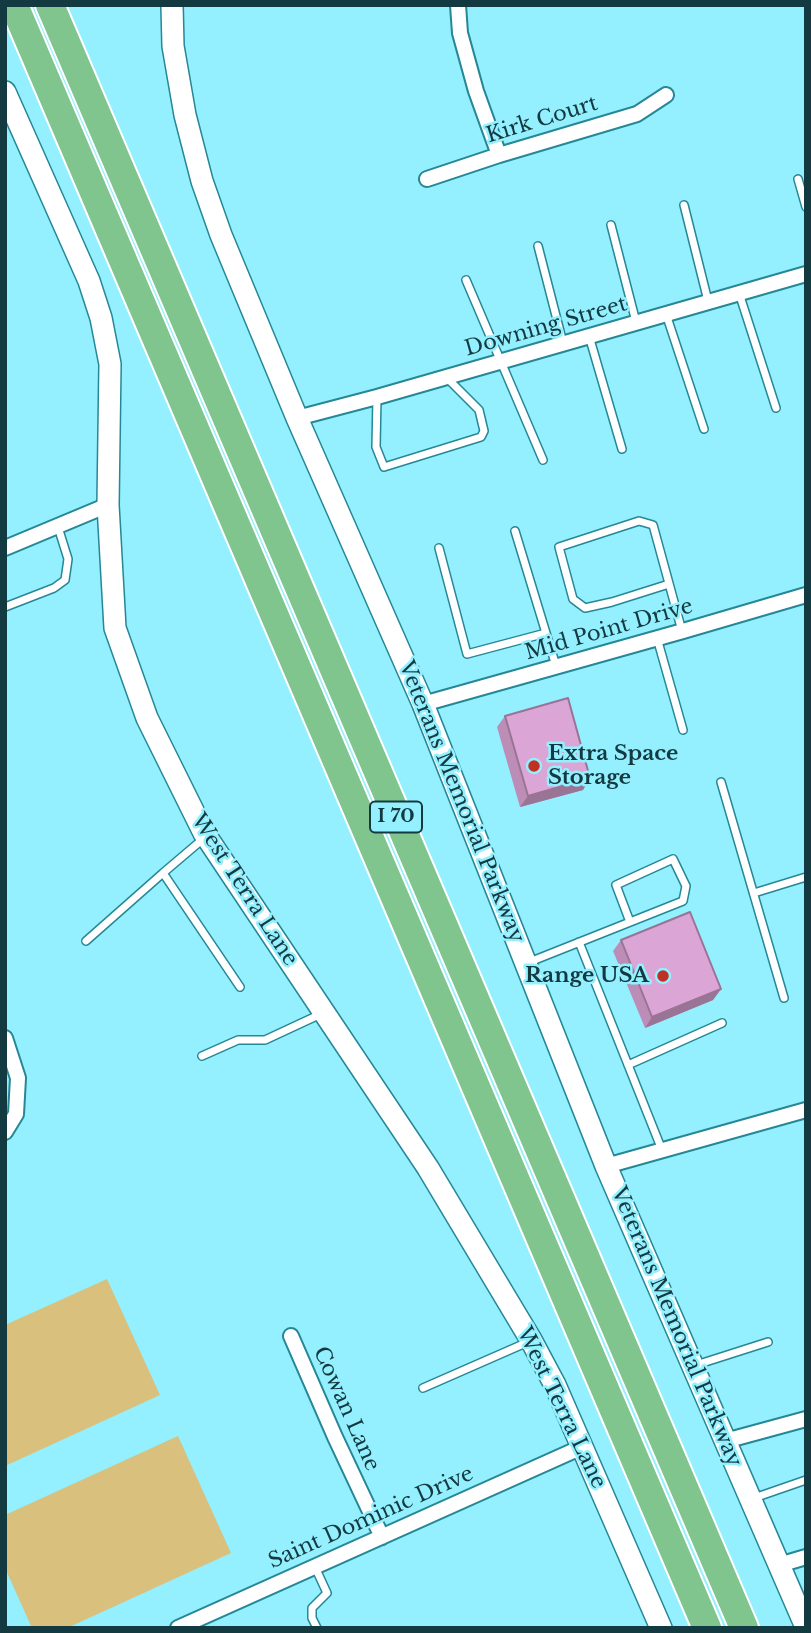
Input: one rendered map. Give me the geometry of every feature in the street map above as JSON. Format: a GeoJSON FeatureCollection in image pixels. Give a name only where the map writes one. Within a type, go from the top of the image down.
{"type":"FeatureCollection","features":[{"type":"Feature","properties":{"kind":"highway","name":"I 70"},"geometry":{"type":"LineString","coordinates":[[14,5],[708,1628]]}},
{"type":"Feature","properties":{"kind":"highway","name":"I 70"},"geometry":{"type":"LineString","coordinates":[[50,5],[744,1628]]}},
{"type":"Feature","properties":{"kind":"street","name":"Veterans Memorial Parkway"},"geometry":{"type":"LineString","coordinates":[[172,5],[173,46],[179,84],[202,181],[221,235],[297,418],[423,704],[606,1166],[806,1628]]}},
{"type":"Feature","properties":{"kind":"street"},"geometry":{"type":"LineString","coordinates":[[458,5],[460,33],[476,92],[499,155]]}},
{"type":"Feature","properties":{"kind":"street","name":"West Terra Lane"},"geometry":{"type":"LineString","coordinates":[[5,92],[89,281],[101,318],[110,364],[108,505],[115,628],[147,718],[206,836],[428,1168],[531,1340],[555,1385],[661,1628]]}},
{"type":"Feature","properties":{"kind":"street","name":"Kirk Court"},"geometry":{"type":"LineString","coordinates":[[426,179],[637,114],[666,95]]}},
{"type":"Feature","properties":{"kind":"street","name":"Downing Street"},"geometry":{"type":"LineString","coordinates":[[297,418],[806,274]]}},
{"type":"Feature","properties":{"kind":"street"},"geometry":{"type":"LineString","coordinates":[[5,548],[108,505]]}},
{"type":"Feature","properties":{"kind":"street","name":"Mid Point Drive"},"geometry":{"type":"LineString","coordinates":[[423,704],[806,595]]}},
{"type":"Feature","properties":{"kind":"street"},"geometry":{"type":"LineString","coordinates":[[5,1038],[18,1079],[16,1114],[5,1132]]}},
{"type":"Feature","properties":{"kind":"street"},"geometry":{"type":"LineString","coordinates":[[606,1166],[806,1110]]}},
{"type":"Feature","properties":{"kind":"street","name":"Cowan Lane"},"geometry":{"type":"LineString","coordinates":[[290,1336],[382,1536]]}},
{"type":"Feature","properties":{"kind":"street"},"geometry":{"type":"LineString","coordinates":[[725,1441],[806,1419]]}},
{"type":"Feature","properties":{"kind":"street","name":"Saint Dominic Drive"},"geometry":{"type":"LineString","coordinates":[[178,1628],[582,1447]]}},
{"type":"Feature","properties":{"kind":"street"},"geometry":{"type":"LineString","coordinates":[[779,1565],[806,1557]]}},
{"type":"Feature","properties":{"kind":"lane"},"geometry":{"type":"LineString","coordinates":[[798,179],[806,207]]}},
{"type":"Feature","properties":{"kind":"lane"},"geometry":{"type":"LineString","coordinates":[[684,205],[708,302]]}},
{"type":"Feature","properties":{"kind":"lane"},"geometry":{"type":"LineString","coordinates":[[611,226],[636,323]]}},
{"type":"Feature","properties":{"kind":"lane"},"geometry":{"type":"LineString","coordinates":[[538,246],[563,343]]}},
{"type":"Feature","properties":{"kind":"lane"},"geometry":{"type":"LineString","coordinates":[[467,280],[543,460]]}},
{"type":"Feature","properties":{"kind":"lane"},"geometry":{"type":"LineString","coordinates":[[739,293],[776,408]]}},
{"type":"Feature","properties":{"kind":"lane"},"geometry":{"type":"LineString","coordinates":[[666,314],[704,429]]}},
{"type":"Feature","properties":{"kind":"lane"},"geometry":{"type":"LineString","coordinates":[[589,336],[622,449]]}},
{"type":"Feature","properties":{"kind":"lane"},"geometry":{"type":"LineString","coordinates":[[377,397],[376,447],[384,467],[481,437],[484,430],[479,410],[446,377]]}},
{"type":"Feature","properties":{"kind":"lane"},"geometry":{"type":"LineString","coordinates":[[669,584],[585,608],[572,599],[559,547],[639,521],[653,525],[683,631]]}},
{"type":"Feature","properties":{"kind":"lane"},"geometry":{"type":"LineString","coordinates":[[5,607],[54,588],[65,580],[68,559],[58,527]]}},
{"type":"Feature","properties":{"kind":"lane"},"geometry":{"type":"LineString","coordinates":[[515,531],[556,666]]}},
{"type":"Feature","properties":{"kind":"lane"},"geometry":{"type":"LineString","coordinates":[[439,548],[467,654],[546,633]]}},
{"type":"Feature","properties":{"kind":"lane"},"geometry":{"type":"LineString","coordinates":[[657,638],[683,730]]}},
{"type":"Feature","properties":{"kind":"lane"},"geometry":{"type":"LineString","coordinates":[[721,782],[784,998]]}},
{"type":"Feature","properties":{"kind":"lane"},"geometry":{"type":"LineString","coordinates":[[86,941],[206,836]]}},
{"type":"Feature","properties":{"kind":"lane"},"geometry":{"type":"LineString","coordinates":[[526,963],[579,942],[630,922],[683,901],[686,886],[673,859],[616,885],[630,922]]}},
{"type":"Feature","properties":{"kind":"lane"},"geometry":{"type":"LineString","coordinates":[[163,873],[240,987]]}},
{"type":"Feature","properties":{"kind":"lane"},"geometry":{"type":"LineString","coordinates":[[754,893],[806,877]]}},
{"type":"Feature","properties":{"kind":"lane"},"geometry":{"type":"LineString","coordinates":[[579,942],[662,1150]]}},
{"type":"Feature","properties":{"kind":"lane"},"geometry":{"type":"LineString","coordinates":[[202,1056],[238,1040],[265,1040],[324,1013]]}},
{"type":"Feature","properties":{"kind":"lane"},"geometry":{"type":"LineString","coordinates":[[628,1065],[722,1023]]}},
{"type":"Feature","properties":{"kind":"lane"},"geometry":{"type":"LineString","coordinates":[[423,1388],[531,1340]]}},
{"type":"Feature","properties":{"kind":"lane"},"geometry":{"type":"LineString","coordinates":[[692,1367],[768,1342]]}},
{"type":"Feature","properties":{"kind":"lane"},"geometry":{"type":"LineString","coordinates":[[750,1499],[806,1480]]}},
{"type":"Feature","properties":{"kind":"lane"},"geometry":{"type":"LineString","coordinates":[[314,1567],[327,1593],[312,1608],[312,1618],[317,1628]]}},
{"type":"Feature","properties":{"kind":"shaded area"},"geometry":{"type":"Polygon","coordinates":[[[107,1279],[160,1395],[5,1466],[5,1325],[107,1279]]]}},
{"type":"Feature","properties":{"kind":"shaded area"},"geometry":{"type":"Polygon","coordinates":[[[178,1436],[231,1553],[67,1628],[32,1628],[5,1568],[5,1515],[178,1436]]]}},
{"type":"Feature","properties":{"kind":"building"},"geometry":{"type":"Polygon","coordinates":[[[568,698],[590,778],[528,796],[505,716],[568,698]]]}},
{"type":"Feature","properties":{"kind":"building","name":"Range USA"},"geometry":{"type":"Polygon","coordinates":[[[690,912],[721,989],[652,1017],[621,940],[690,912]]]}},
{"type":"Feature","properties":{"kind":"place","name":"Extra Space Storage"},"geometry":{"type":"Point","coordinates":[534,766]}},
{"type":"Feature","properties":{"kind":"place","name":"Range USA"},"geometry":{"type":"Point","coordinates":[663,976]}}]}
